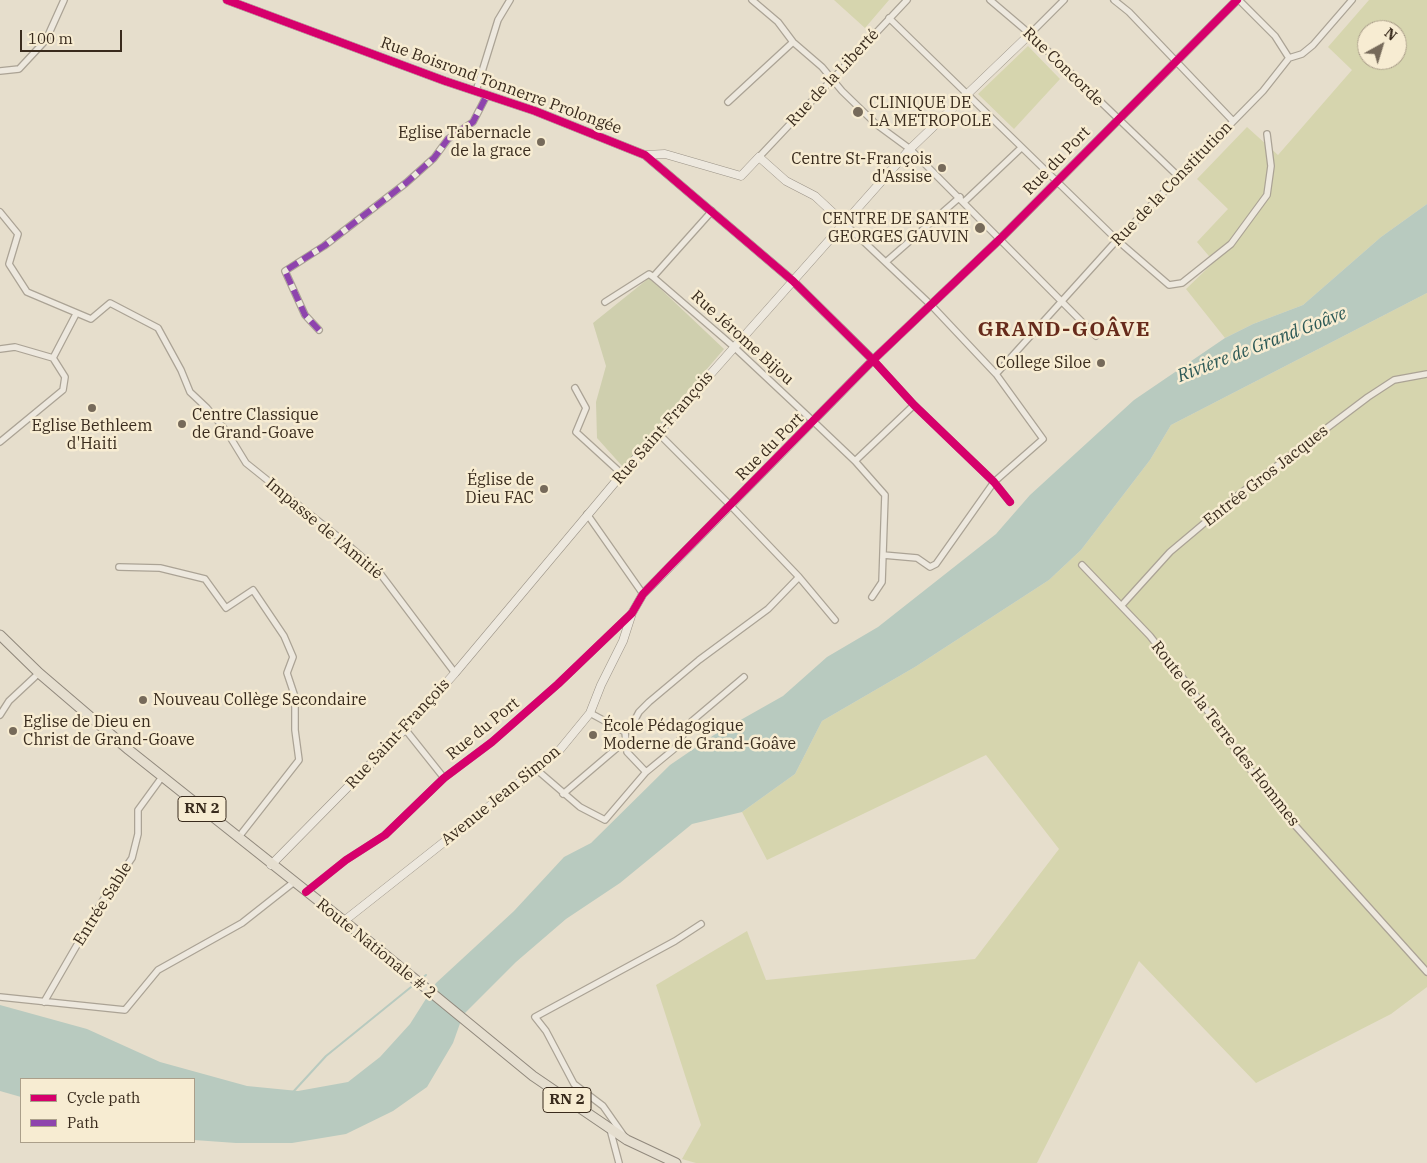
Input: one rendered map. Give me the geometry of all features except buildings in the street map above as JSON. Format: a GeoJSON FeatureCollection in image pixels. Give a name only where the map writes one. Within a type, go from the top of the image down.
{"type":"FeatureCollection","features":[{"type":"Feature","properties":{"kind":"main road","name":"Route Nationale # 2"},"geometry":{"type":"LineString","coordinates":[[0,635],[39,673],[162,777],[533,1076],[627,1140],[676,1163]]}},
{"type":"Feature","properties":{"kind":"street"},"geometry":{"type":"LineString","coordinates":[[0,72],[19,69],[46,40],[64,0]]}},
{"type":"Feature","properties":{"kind":"street","name":"Rue Boisrond Tonnerre Prolongée"},"geometry":{"type":"LineString","coordinates":[[228,0],[535,111],[644,155],[794,281],[873,360]]}},
{"type":"Feature","properties":{"kind":"street"},"geometry":{"type":"LineString","coordinates":[[476,91],[498,20],[510,0]]}},
{"type":"Feature","properties":{"kind":"street"},"geometry":{"type":"LineString","coordinates":[[752,0],[778,22],[793,42],[822,67],[876,124],[910,149],[1096,336]]}},
{"type":"Feature","properties":{"kind":"street","name":"Rue de la Liberté"},"geometry":{"type":"LineString","coordinates":[[759,157],[907,0]]}},
{"type":"Feature","properties":{"kind":"street","name":"Rue Concorde"},"geometry":{"type":"LineString","coordinates":[[990,0],[1030,34],[1178,176]]}},
{"type":"Feature","properties":{"kind":"street","name":"Rue Saint-François"},"geometry":{"type":"LineString","coordinates":[[271,865],[405,729],[455,673],[587,514],[910,149],[1064,0]]}},
{"type":"Feature","properties":{"kind":"street"},"geometry":{"type":"LineString","coordinates":[[1114,0],[1129,12],[1233,121]]}},
{"type":"Feature","properties":{"kind":"street"},"geometry":{"type":"LineString","coordinates":[[1238,0],[1275,36],[1289,58]]}},
{"type":"Feature","properties":{"kind":"street","name":"Rue du Port"},"geometry":{"type":"LineString","coordinates":[[306,892],[346,860],[385,835],[444,778],[492,742],[632,613],[643,594],[873,360],[932,306],[1000,239],[1117,119],[1238,0]]}},
{"type":"Feature","properties":{"kind":"street","name":"Rue de la Constitution"},"geometry":{"type":"LineString","coordinates":[[996,374],[1117,240],[1263,91],[1289,58],[1302,54],[1314,46],[1352,0]]}},
{"type":"Feature","properties":{"kind":"street"},"geometry":{"type":"LineString","coordinates":[[888,18],[1056,182],[1168,285],[1182,283],[1231,244],[1267,196],[1271,166],[1267,134]]}},
{"type":"Feature","properties":{"kind":"street"},"geometry":{"type":"LineString","coordinates":[[728,102],[793,42]]}},
{"type":"Feature","properties":{"kind":"street"},"geometry":{"type":"LineString","coordinates":[[320,330],[305,315],[285,271],[324,246],[406,183],[434,158],[448,139],[473,122],[487,95]]}},
{"type":"Feature","properties":{"kind":"street"},"geometry":{"type":"LineString","coordinates":[[887,261],[962,200],[1021,148]]}},
{"type":"Feature","properties":{"kind":"street"},"geometry":{"type":"LineString","coordinates":[[644,155],[665,154],[742,176],[759,157],[786,181],[815,196],[887,261],[996,374],[1043,439],[994,482],[936,564],[930,567],[917,558],[883,555]]}},
{"type":"Feature","properties":{"kind":"street"},"geometry":{"type":"LineString","coordinates":[[605,302],[649,274],[653,277],[712,211]]}},
{"type":"Feature","properties":{"kind":"street"},"geometry":{"type":"LineString","coordinates":[[0,212],[18,234],[10,264],[27,292],[76,314],[53,358]]}},
{"type":"Feature","properties":{"kind":"street","name":"Rue Jérome Bijou"},"geometry":{"type":"LineString","coordinates":[[653,277],[734,347],[814,422],[855,461],[885,495],[882,582],[872,597]]}},
{"type":"Feature","properties":{"kind":"street","name":"Impasse de l'Amitié"},"geometry":{"type":"LineString","coordinates":[[76,314],[91,319],[110,303],[158,328],[181,370],[190,392],[207,408],[244,460],[379,572],[400,597],[455,673]]}},
{"type":"Feature","properties":{"kind":"street"},"geometry":{"type":"LineString","coordinates":[[0,349],[14,347],[53,358],[65,377],[63,390],[0,442]]}},
{"type":"Feature","properties":{"kind":"street"},"geometry":{"type":"LineString","coordinates":[[873,360],[914,405],[994,482],[1010,502]]}},
{"type":"Feature","properties":{"kind":"street","name":"Entrée Gros Jacques"},"geometry":{"type":"LineString","coordinates":[[1122,605],[1170,552],[1281,463],[1394,380],[1427,374]]}},
{"type":"Feature","properties":{"kind":"street"},"geometry":{"type":"LineString","coordinates":[[576,388],[586,408],[576,432],[622,474]]}},
{"type":"Feature","properties":{"kind":"street"},"geometry":{"type":"LineString","coordinates":[[855,461],[914,405]]}},
{"type":"Feature","properties":{"kind":"street"},"geometry":{"type":"LineString","coordinates":[[658,433],[799,577],[835,620]]}},
{"type":"Feature","properties":{"kind":"street"},"geometry":{"type":"LineString","coordinates":[[587,514],[643,594]]}},
{"type":"Feature","properties":{"kind":"street","name":"Route de la Terre des Hommes"},"geometry":{"type":"LineString","coordinates":[[1082,565],[1122,605],[1192,690],[1274,802],[1427,972]]}},
{"type":"Feature","properties":{"kind":"street"},"geometry":{"type":"LineString","coordinates":[[119,567],[160,568],[205,579],[226,608],[252,590],[284,636],[293,657],[287,673],[295,697],[295,730],[299,760],[238,838]]}},
{"type":"Feature","properties":{"kind":"street"},"geometry":{"type":"LineString","coordinates":[[646,772],[627,752],[624,742],[625,732],[631,727],[639,712],[693,665],[768,609],[799,577]]}},
{"type":"Feature","properties":{"kind":"street","name":"Avenue Jean Simon"},"geometry":{"type":"LineString","coordinates":[[344,922],[538,770],[558,752],[590,714],[601,684],[623,642],[632,613]]}},
{"type":"Feature","properties":{"kind":"street"},"geometry":{"type":"LineString","coordinates":[[0,716],[9,701],[39,673]]}},
{"type":"Feature","properties":{"kind":"street"},"geometry":{"type":"LineString","coordinates":[[538,770],[580,808],[606,820],[646,772],[674,749],[692,721],[744,677]]}},
{"type":"Feature","properties":{"kind":"street"},"geometry":{"type":"LineString","coordinates":[[590,714],[625,732]]}},
{"type":"Feature","properties":{"kind":"street"},"geometry":{"type":"LineString","coordinates":[[405,729],[444,778]]}},
{"type":"Feature","properties":{"kind":"street"},"geometry":{"type":"LineString","coordinates":[[563,794],[624,742]]}},
{"type":"Feature","properties":{"kind":"street","name":"Entrée Sable"},"geometry":{"type":"LineString","coordinates":[[44,1002],[103,900],[132,858],[138,834],[138,810],[162,777]]}},
{"type":"Feature","properties":{"kind":"street"},"geometry":{"type":"LineString","coordinates":[[0,997],[125,1010],[158,970],[242,923],[294,882]]}},
{"type":"Feature","properties":{"kind":"street"},"geometry":{"type":"LineString","coordinates":[[627,1140],[603,1106],[574,1084],[546,1031],[535,1017],[672,942],[701,924]]}},
{"type":"Feature","properties":{"kind":"street"},"geometry":{"type":"LineString","coordinates":[[610,1129],[619,1163]]}},
{"type":"Feature","properties":{"kind":"green space"},"geometry":{"type":"Polygon","coordinates":[[[834,0],[889,0],[865,28],[834,0]]]}},
{"type":"Feature","properties":{"kind":"green space"},"geometry":{"type":"Polygon","coordinates":[[[1369,0],[1427,0],[1427,204],[1381,237],[1303,305],[1253,324],[1225,338],[1186,289],[1214,262],[1197,242],[1228,209],[1197,179],[1247,127],[1278,155],[1352,70],[1328,47],[1369,0]]]}},
{"type":"Feature","properties":{"kind":"green space"},"geometry":{"type":"Polygon","coordinates":[[[1028,46],[1060,79],[1014,129],[978,94],[1028,46]]]}},
{"type":"Feature","properties":{"kind":"green space"},"geometry":{"type":"Polygon","coordinates":[[[649,278],[724,349],[623,467],[597,438],[596,402],[606,366],[593,323],[649,278]]]}},
{"type":"Feature","properties":{"kind":"green space"},"geometry":{"type":"Polygon","coordinates":[[[1427,293],[1427,987],[1391,1014],[1256,1083],[1139,961],[1037,1163],[696,1163],[682,1159],[701,1125],[656,985],[747,931],[766,980],[975,959],[1059,849],[986,755],[767,860],[742,812],[795,774],[822,721],[915,667],[1049,580],[1081,550],[1150,460],[1171,425],[1427,293]]]}},
{"type":"Feature","properties":{"kind":"water","name":"Rivière de Grand Goâve"},"geometry":{"type":"Polygon","coordinates":[[[1427,204],[1427,293],[1171,425],[1150,460],[1081,550],[1049,580],[915,667],[822,721],[795,774],[742,812],[692,824],[620,883],[566,919],[516,962],[463,1015],[453,1043],[427,1087],[393,1111],[346,1134],[292,1143],[236,1143],[195,1140],[195,1078],[20,1078],[20,1097],[0,1091],[0,1005],[87,1029],[160,1062],[247,1086],[298,1091],[348,1082],[380,1057],[410,1024],[436,983],[514,911],[564,857],[591,843],[670,765],[714,735],[783,696],[827,657],[878,627],[996,534],[1030,495],[1134,400],[1225,338],[1253,324],[1303,305],[1381,237],[1427,204]]]}},
{"type":"Feature","properties":{"kind":"waterway"},"geometry":{"type":"LineString","coordinates":[[420,980],[426,975]]}},
{"type":"Feature","properties":{"kind":"waterway"},"geometry":{"type":"LineString","coordinates":[[293,1092],[326,1056],[416,983]]}},
{"type":"Feature","properties":{"kind":"marked path"},"geometry":{"type":"LineString","coordinates":[[319,330],[305,315],[285,271],[324,246],[406,183],[434,158],[448,139],[473,122],[487,95]]}},
{"type":"Feature","properties":{"kind":"cycle path"},"geometry":{"type":"LineString","coordinates":[[227,0],[445,81],[535,111],[645,155],[793,281],[873,360],[914,405],[994,482],[1010,502]]}},
{"type":"Feature","properties":{"kind":"cycle path"},"geometry":{"type":"LineString","coordinates":[[306,892],[346,860],[385,835],[444,778],[492,742],[558,684],[632,613],[643,594],[873,360],[1000,239],[1237,0]]}},
{"type":"Feature","properties":{"kind":"place","name":"CLINIQUE DE LA METROPOLE"},"geometry":{"type":"Point","coordinates":[858,112]}},
{"type":"Feature","properties":{"kind":"place","name":"Eglise Tabernacle de la grace"},"geometry":{"type":"Point","coordinates":[541,142]}},
{"type":"Feature","properties":{"kind":"place","name":"Centre St-François d'Assise"},"geometry":{"type":"Point","coordinates":[942,168]}},
{"type":"Feature","properties":{"kind":"place","name":"CENTRE DE SANTE GEORGES GAUVIN"},"geometry":{"type":"Point","coordinates":[980,228]}},
{"type":"Feature","properties":{"kind":"place","name":"College Siloe"},"geometry":{"type":"Point","coordinates":[1101,363]}},
{"type":"Feature","properties":{"kind":"place","name":"Eglise Bethleem d'Haiti"},"geometry":{"type":"Point","coordinates":[92,408]}},
{"type":"Feature","properties":{"kind":"place","name":"Centre Classique de Grand-Goave"},"geometry":{"type":"Point","coordinates":[182,424]}},
{"type":"Feature","properties":{"kind":"place","name":"Église de Dieu FAC"},"geometry":{"type":"Point","coordinates":[544,489]}},
{"type":"Feature","properties":{"kind":"place","name":"Nouveau Collège Secondaire"},"geometry":{"type":"Point","coordinates":[143,700]}},
{"type":"Feature","properties":{"kind":"place","name":"Eglise de Dieu en Christ de Grand-Goave"},"geometry":{"type":"Point","coordinates":[13,731]}},
{"type":"Feature","properties":{"kind":"place","name":"École Pédagogique Moderne de Grand-Goâve"},"geometry":{"type":"Point","coordinates":[593,735]}},
{"type":"Feature","properties":{"kind":"district","name":"GRAND-GOÂVE"},"geometry":{"type":"Point","coordinates":[1064,330]}}]}
